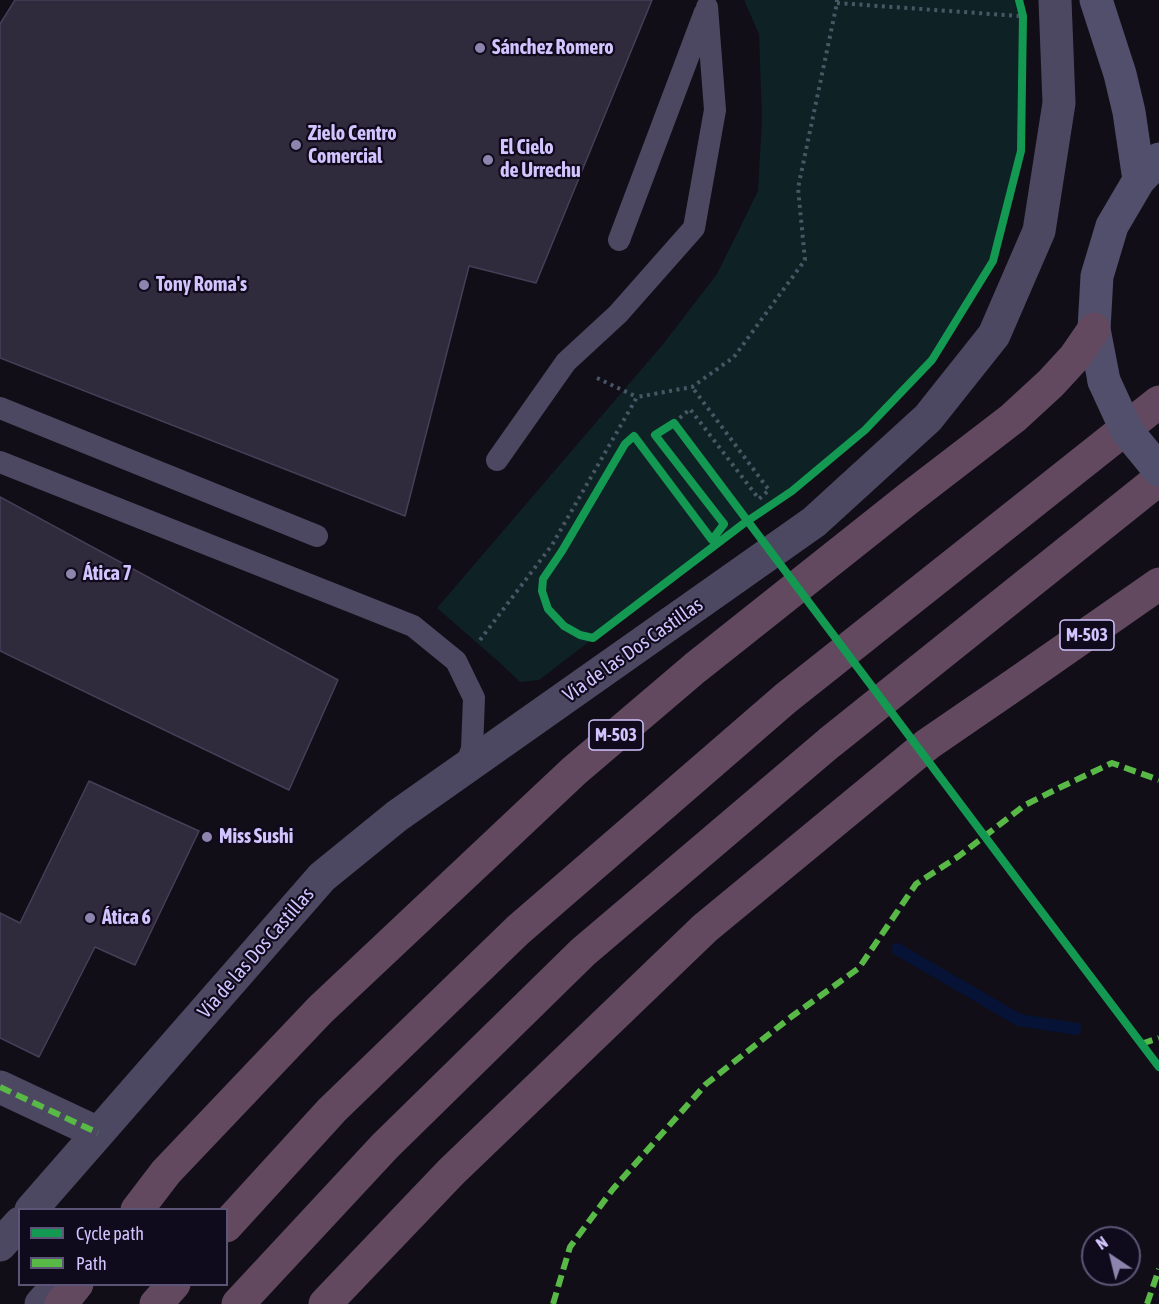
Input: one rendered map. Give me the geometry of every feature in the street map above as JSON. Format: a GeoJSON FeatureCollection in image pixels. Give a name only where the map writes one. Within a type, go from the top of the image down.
{"type":"FeatureCollection","features":[{"type":"Feature","properties":{"kind":"highway","name":"M-503"},"geometry":{"type":"LineString","coordinates":[[137,1208],[166,1172],[321,1010],[574,771],[695,668],[1013,418],[1074,358],[1094,329]]}},
{"type":"Feature","properties":{"kind":"highway"},"geometry":{"type":"LineString","coordinates":[[228,1224],[332,1110],[518,930],[786,698],[1159,402]]}},
{"type":"Feature","properties":{"kind":"highway"},"geometry":{"type":"LineString","coordinates":[[238,1304],[384,1146],[583,952],[829,743],[1159,479]]}},
{"type":"Feature","properties":{"kind":"highway","name":"M-503"},"geometry":{"type":"LineString","coordinates":[[325,1304],[451,1172],[705,928],[928,744],[1159,584]]}},
{"type":"Feature","properties":{"kind":"highway"},"geometry":{"type":"LineString","coordinates":[[62,1304],[76,1286]]}},
{"type":"Feature","properties":{"kind":"highway"},"geometry":{"type":"LineString","coordinates":[[156,1304],[172,1286]]}},
{"type":"Feature","properties":{"kind":"main road"},"geometry":{"type":"LineString","coordinates":[[1096,0],[1120,74],[1129,112],[1149,170],[1112,226],[1097,276],[1094,329],[1104,381],[1127,431],[1159,470]]}},
{"type":"Feature","properties":{"kind":"street","name":"Vía de las Dos Castillas"},"geometry":{"type":"LineString","coordinates":[[32,1208],[322,877],[397,816],[814,522],[928,418],[994,336],[1039,231],[1059,103],[1055,0]]}},
{"type":"Feature","properties":{"kind":"street"},"geometry":{"type":"LineString","coordinates":[[0,1087],[98,1133]]}},
{"type":"Feature","properties":{"kind":"street"},"geometry":{"type":"LineString","coordinates":[[132,1208],[166,1172]]}},
{"type":"Feature","properties":{"kind":"street"},"geometry":{"type":"LineString","coordinates":[[0,1245],[18,1225]]}},
{"type":"Feature","properties":{"kind":"street"},"geometry":{"type":"LineString","coordinates":[[41,1304],[57,1286]]}},
{"type":"Feature","properties":{"kind":"lane"},"geometry":{"type":"LineString","coordinates":[[619,240],[706,3]]}},
{"type":"Feature","properties":{"kind":"lane"},"geometry":{"type":"LineString","coordinates":[[497,460],[566,362],[618,314],[694,228],[715,110],[706,3]]}},
{"type":"Feature","properties":{"kind":"lane"},"geometry":{"type":"LineString","coordinates":[[0,408],[317,536]]}},
{"type":"Feature","properties":{"kind":"lane"},"geometry":{"type":"LineString","coordinates":[[0,462],[412,626],[456,661],[474,698],[471,748],[464,770]]}},
{"type":"Feature","properties":{"kind":"path"},"geometry":{"type":"LineString","coordinates":[[566,362],[637,397],[692,387],[734,357],[805,260],[798,188],[837,2],[1022,12],[1023,27]]}},
{"type":"Feature","properties":{"kind":"path"},"geometry":{"type":"LineString","coordinates":[[664,429],[690,409],[759,499],[769,490],[692,387]]}},
{"type":"Feature","properties":{"kind":"path"},"geometry":{"type":"LineString","coordinates":[[477,644],[552,545],[637,397]]}},
{"type":"Feature","properties":{"kind":"path"},"geometry":{"type":"LineString","coordinates":[[674,423],[1028,895]]}},
{"type":"Feature","properties":{"kind":"path"},"geometry":{"type":"LineString","coordinates":[[743,524],[753,517]]}},
{"type":"Feature","properties":{"kind":"green space"},"geometry":{"type":"Polygon","coordinates":[[[744,0],[1023,0],[1021,151],[993,261],[932,360],[865,430],[792,491],[743,524],[539,680],[520,682],[437,608],[664,343],[717,274],[758,191],[762,120],[759,34],[744,0]]]}},
{"type":"Feature","properties":{"kind":"building","name":"Zielo Centro Comercial"},"geometry":{"type":"Polygon","coordinates":[[[15,0],[652,0],[536,283],[469,266],[405,516],[0,358],[0,24],[15,0]]]}},
{"type":"Feature","properties":{"kind":"building","name":"Ática 7"},"geometry":{"type":"Polygon","coordinates":[[[0,497],[338,680],[289,790],[0,651],[0,497]]]}},
{"type":"Feature","properties":{"kind":"building","name":"Ática 6"},"geometry":{"type":"Polygon","coordinates":[[[89,781],[199,831],[135,965],[95,947],[39,1057],[0,1038],[0,913],[20,923],[89,781]]]}},
{"type":"Feature","properties":{"kind":"waterway"},"geometry":{"type":"LineString","coordinates":[[897,949],[1019,1020],[1076,1029]]}},
{"type":"Feature","properties":{"kind":"marked path"},"geometry":{"type":"LineString","coordinates":[[553,1304],[570,1247],[613,1189],[706,1084],[791,1017],[859,968],[916,884],[959,856],[1025,805],[1112,763],[1159,780]]}},
{"type":"Feature","properties":{"kind":"marked path"},"geometry":{"type":"LineString","coordinates":[[1141,1044],[1159,1038]]}},
{"type":"Feature","properties":{"kind":"marked path"},"geometry":{"type":"LineString","coordinates":[[0,1087],[98,1133]]}},
{"type":"Feature","properties":{"kind":"marked path"},"geometry":{"type":"LineString","coordinates":[[1147,1304],[1159,1269]]}},
{"type":"Feature","properties":{"kind":"cycle path"},"geometry":{"type":"LineString","coordinates":[[1019,0],[1023,16],[1021,151],[993,261],[932,360],[865,430],[792,491],[743,524],[593,638],[580,635],[564,626],[548,609],[542,591],[543,579],[625,444],[634,436],[712,540],[724,524],[655,435],[674,423],[1022,886],[1159,1067]]}},
{"type":"Feature","properties":{"kind":"place","name":"Sánchez Romero"},"geometry":{"type":"Point","coordinates":[480,48]}},
{"type":"Feature","properties":{"kind":"place","name":"Zielo Centro Comercial"},"geometry":{"type":"Point","coordinates":[296,145]}},
{"type":"Feature","properties":{"kind":"place","name":"El Cielo de Urrechu"},"geometry":{"type":"Point","coordinates":[488,160]}},
{"type":"Feature","properties":{"kind":"place","name":"Tony Roma's"},"geometry":{"type":"Point","coordinates":[144,285]}},
{"type":"Feature","properties":{"kind":"place","name":"Ática 7"},"geometry":{"type":"Point","coordinates":[71,574]}},
{"type":"Feature","properties":{"kind":"place","name":"Miss Sushi"},"geometry":{"type":"Point","coordinates":[207,837]}},
{"type":"Feature","properties":{"kind":"place","name":"Ática 6"},"geometry":{"type":"Point","coordinates":[90,918]}}]}
